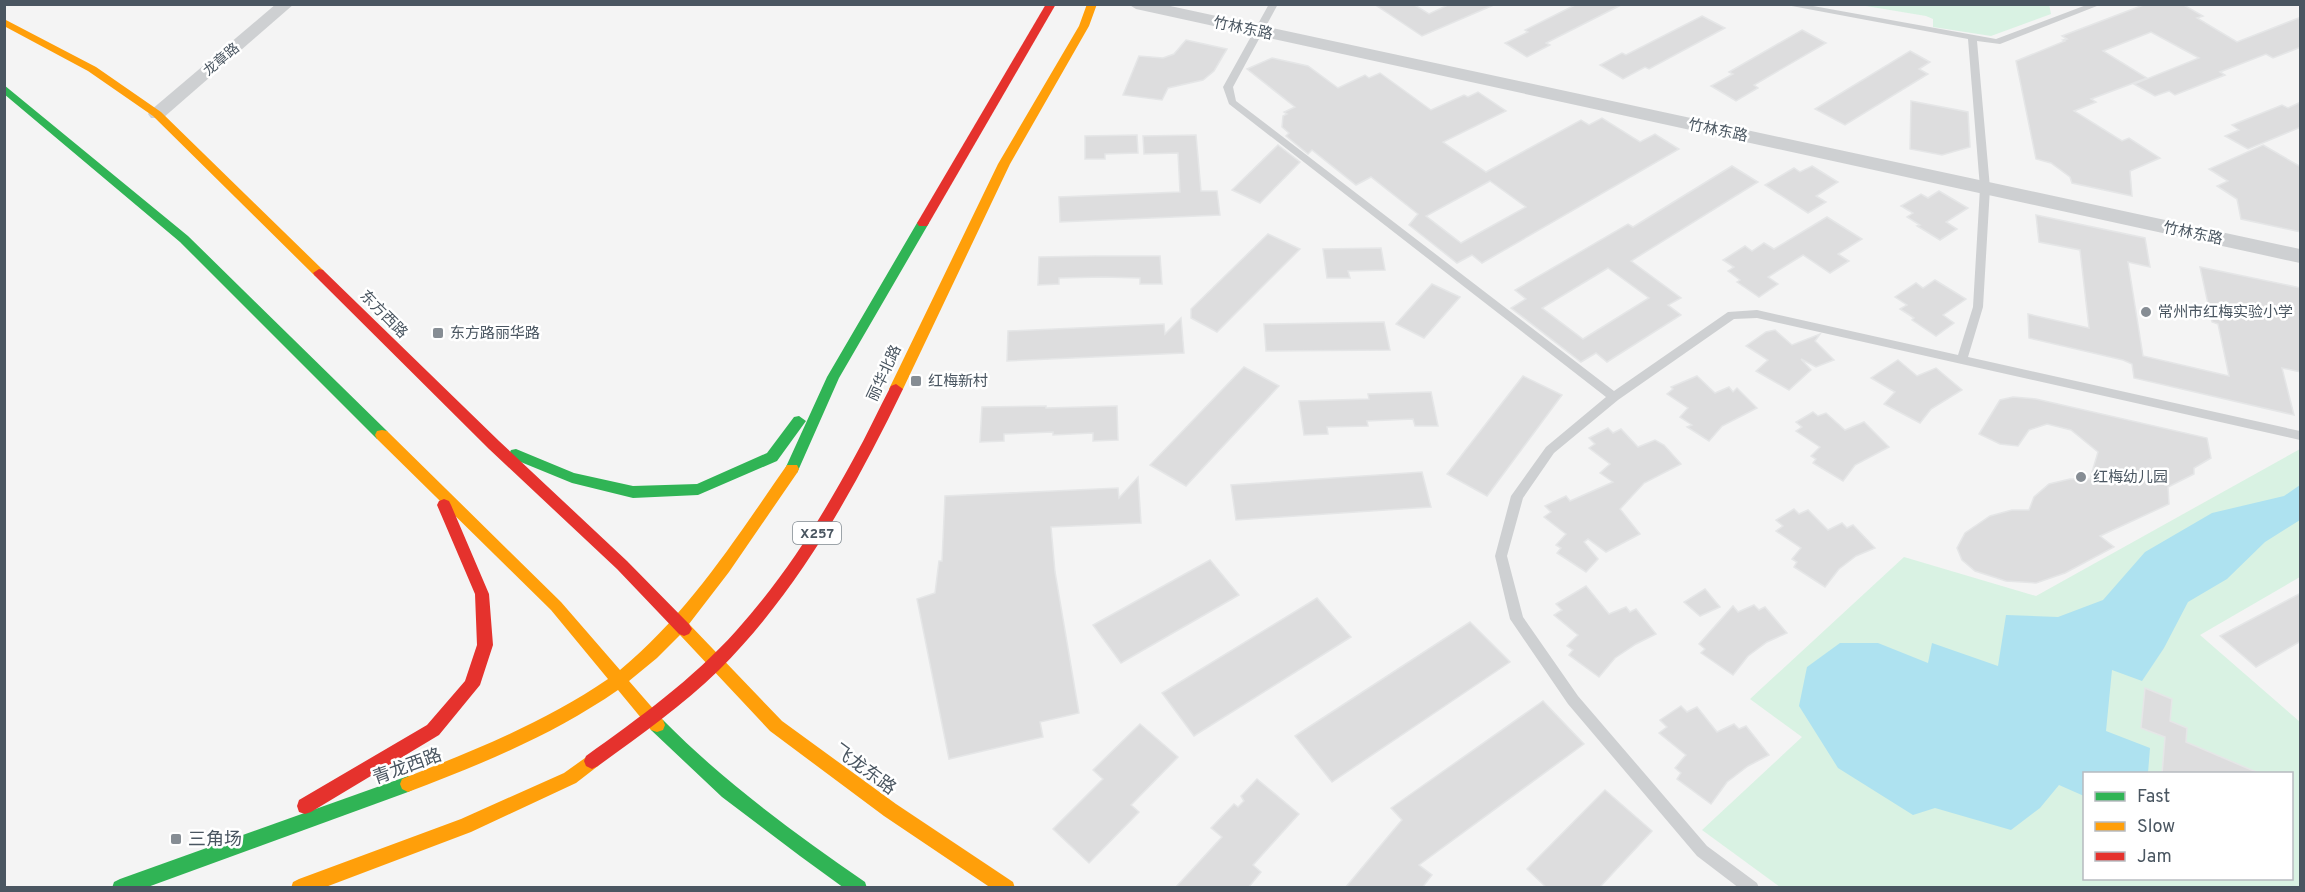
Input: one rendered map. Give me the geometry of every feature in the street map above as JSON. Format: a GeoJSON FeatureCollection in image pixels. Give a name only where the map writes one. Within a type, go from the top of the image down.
{"type":"FeatureCollection","features":[{"type":"Feature","properties":{"kind":"main road"},"geometry":{"type":"LineString","coordinates":[[494,445],[572,478],[633,492],[698,489],[772,458],[833,377],[1052,4]]}},
{"type":"Feature","properties":{"kind":"main road","name":"丽华北路"},"geometry":{"type":"LineString","coordinates":[[651,718],[714,664],[784,583],[819,530],[864,456],[1004,164],[1084,26],[1092,4]]}},
{"type":"Feature","properties":{"kind":"main road","name":"东方西路"},"geometry":{"type":"LineString","coordinates":[[4,22],[92,69],[157,114],[494,445],[622,564],[714,664]]}},
{"type":"Feature","properties":{"kind":"main road"},"geometry":{"type":"LineString","coordinates":[[4,88],[184,239],[556,606],[651,718],[692,762],[755,816],[860,888]]}},
{"type":"Feature","properties":{"kind":"main road"},"geometry":{"type":"LineString","coordinates":[[679,625],[735,552],[798,460],[833,377]]}},
{"type":"Feature","properties":{"kind":"main road"},"geometry":{"type":"LineString","coordinates":[[230,850],[433,730],[472,685],[485,645],[482,594],[437,489]]}},
{"type":"Feature","properties":{"kind":"main road","name":"青龙西路"},"geometry":{"type":"LineString","coordinates":[[120,888],[470,762],[547,728],[619,681],[679,625]]}},
{"type":"Feature","properties":{"kind":"main road","name":"飞龙东路"},"geometry":{"type":"LineString","coordinates":[[714,664],[776,726],[890,810],[1007,888]]}},
{"type":"Feature","properties":{"kind":"main road"},"geometry":{"type":"LineString","coordinates":[[299,888],[465,826],[570,778],[651,718]]}},
{"type":"Feature","properties":{"kind":"street","name":"龙章路"},"geometry":{"type":"LineString","coordinates":[[157,114],[286,4]]}},
{"type":"Feature","properties":{"kind":"street","name":"竹林东路"},"geometry":{"type":"LineString","coordinates":[[1136,4],[2301,256]]}},
{"type":"Feature","properties":{"kind":"lane"},"geometry":{"type":"LineString","coordinates":[[1274,4],[1228,87],[1232,102],[1614,397]]}},
{"type":"Feature","properties":{"kind":"lane"},"geometry":{"type":"LineString","coordinates":[[1785,4],[1997,42],[2098,4]]}},
{"type":"Feature","properties":{"kind":"lane"},"geometry":{"type":"LineString","coordinates":[[1962,360],[1978,307],[1985,188],[1972,38]]}},
{"type":"Feature","properties":{"kind":"lane"},"geometry":{"type":"LineString","coordinates":[[1752,888],[1702,851],[1573,700],[1517,618],[1501,556],[1517,496],[1550,450],[1614,397],[1732,315],[1757,314],[2301,436]]}},
{"type":"Feature","properties":{"kind":"green space"},"geometry":{"type":"Polygon","coordinates":[[[2049,4],[2051,14],[1991,36],[1933,27],[1933,19],[1926,16],[1860,5],[2049,4]]]}},
{"type":"Feature","properties":{"kind":"green space"},"geometry":{"type":"Polygon","coordinates":[[[2300,449],[2300,577],[2200,635],[2300,722],[2300,887],[1780,887],[1702,830],[1802,737],[1750,699],[1904,557],[2036,596],[2300,449]]]}},
{"type":"Feature","properties":{"kind":"water"},"geometry":{"type":"Polygon","coordinates":[[[2300,485],[2300,520],[2265,542],[2227,579],[2188,602],[2164,648],[2142,681],[2112,670],[2106,731],[2150,748],[2148,772],[2083,772],[2083,796],[2059,785],[2040,808],[2011,830],[1935,808],[1913,815],[1838,768],[1799,706],[1807,667],[1840,643],[1878,643],[1928,663],[1932,643],[1998,666],[2006,615],[2058,617],[2103,600],[2145,552],[2212,513],[2284,496],[2300,485]]]}},
{"type":"Feature","properties":{"kind":"building"},"geometry":{"type":"Polygon","coordinates":[[[1374,4],[1413,4],[1429,14],[1450,4],[1496,4],[1422,36],[1374,4]]]}},
{"type":"Feature","properties":{"kind":"building"},"geometry":{"type":"Polygon","coordinates":[[[1577,4],[1623,4],[1546,43],[1550,45],[1527,57],[1505,43],[1528,32],[1525,30],[1577,4]]]}},
{"type":"Feature","properties":{"kind":"building"},"geometry":{"type":"Polygon","coordinates":[[[2146,4],[2182,4],[2203,16],[2197,18],[2237,42],[2301,17],[2301,47],[2273,58],[2266,54],[2220,72],[2225,75],[2175,95],[2169,91],[2155,96],[2134,84],[2199,58],[2151,32],[2103,51],[2147,78],[2091,99],[2096,102],[2074,111],[2122,141],[2129,138],[2160,158],[2130,171],[2132,196],[2072,183],[2070,177],[2051,163],[2036,159],[2016,61],[2067,39],[2062,36],[2146,4]]]}},
{"type":"Feature","properties":{"kind":"building"},"geometry":{"type":"Polygon","coordinates":[[[1702,16],[1725,28],[1649,69],[1645,67],[1623,79],[1600,65],[1622,53],[1626,55],[1702,16]]]}},
{"type":"Feature","properties":{"kind":"building"},"geometry":{"type":"Polygon","coordinates":[[[1802,30],[1826,43],[1754,85],[1758,88],[1736,101],[1711,86],[1733,74],[1729,72],[1802,30]]]}},
{"type":"Feature","properties":{"kind":"building"},"geometry":{"type":"Polygon","coordinates":[[[1186,40],[1227,49],[1214,71],[1203,80],[1168,88],[1162,100],[1123,95],[1139,56],[1163,58],[1174,54],[1186,40]]]}},
{"type":"Feature","properties":{"kind":"building"},"geometry":{"type":"Polygon","coordinates":[[[1910,51],[1930,62],[1919,69],[1928,74],[1845,125],[1815,109],[1910,51]]]}},
{"type":"Feature","properties":{"kind":"building"},"geometry":{"type":"Polygon","coordinates":[[[1272,58],[1308,66],[1338,88],[1365,75],[1369,78],[1380,73],[1431,110],[1464,95],[1468,97],[1478,92],[1506,111],[1443,142],[1486,172],[1581,120],[1589,125],[1602,118],[1640,142],[1655,134],[1679,149],[1482,263],[1472,255],[1457,263],[1409,225],[1418,214],[1371,177],[1356,185],[1312,150],[1308,154],[1286,136],[1289,133],[1282,127],[1283,116],[1287,114],[1284,112],[1295,107],[1247,69],[1272,58]],[[1490,181],[1426,216],[1461,243],[1526,207],[1490,181]]]}},
{"type":"Feature","properties":{"kind":"building"},"geometry":{"type":"Polygon","coordinates":[[[1911,101],[1968,112],[1970,147],[1942,155],[1910,149],[1911,101]]]}},
{"type":"Feature","properties":{"kind":"building"},"geometry":{"type":"Polygon","coordinates":[[[2301,102],[2301,127],[2248,149],[2225,136],[2239,130],[2232,125],[2282,105],[2288,108],[2301,102]]]}},
{"type":"Feature","properties":{"kind":"building"},"geometry":{"type":"Polygon","coordinates":[[[1137,135],[1138,153],[1105,154],[1105,159],[1085,159],[1085,136],[1137,135]]]}},
{"type":"Feature","properties":{"kind":"building"},"geometry":{"type":"Polygon","coordinates":[[[1196,135],[1201,191],[1217,191],[1220,215],[1060,222],[1059,197],[1180,192],[1178,153],[1144,154],[1143,136],[1196,135]]]}},
{"type":"Feature","properties":{"kind":"building"},"geometry":{"type":"Polygon","coordinates":[[[1278,145],[1300,162],[1260,203],[1232,190],[1278,145]]]}},
{"type":"Feature","properties":{"kind":"building"},"geometry":{"type":"Polygon","coordinates":[[[2263,145],[2301,167],[2301,232],[2241,219],[2237,199],[2217,186],[2228,181],[2209,169],[2263,145]]]}},
{"type":"Feature","properties":{"kind":"building"},"geometry":{"type":"Polygon","coordinates":[[[1732,166],[1758,182],[1631,261],[1681,298],[1668,305],[1681,315],[1607,362],[1596,353],[1581,362],[1511,308],[1526,299],[1515,290],[1628,224],[1633,227],[1732,166]],[[1608,268],[1542,308],[1583,339],[1649,298],[1608,268]]]}},
{"type":"Feature","properties":{"kind":"building"},"geometry":{"type":"Polygon","coordinates":[[[1812,166],[1838,182],[1816,196],[1826,202],[1808,213],[1765,185],[1794,168],[1800,172],[1812,166]]]}},
{"type":"Feature","properties":{"kind":"building"},"geometry":{"type":"Polygon","coordinates":[[[1939,191],[1968,208],[1946,222],[1957,229],[1940,240],[1917,226],[1920,225],[1907,217],[1913,213],[1901,206],[1921,194],[1928,198],[1939,191]]]}},
{"type":"Feature","properties":{"kind":"building"},"geometry":{"type":"Polygon","coordinates":[[[2036,215],[2145,238],[2150,267],[2128,262],[2143,356],[2229,376],[2218,324],[2212,322],[2200,267],[2301,288],[2301,372],[2282,368],[2294,415],[2134,378],[2132,364],[2123,360],[2029,338],[2028,314],[2089,328],[2080,250],[2039,242],[2036,215]]]}},
{"type":"Feature","properties":{"kind":"building"},"geometry":{"type":"Polygon","coordinates":[[[1827,217],[1862,239],[1838,254],[1849,261],[1830,273],[1803,255],[1768,277],[1778,284],[1759,297],[1737,282],[1740,280],[1728,271],[1734,267],[1723,260],[1745,246],[1752,251],[1764,243],[1774,249],[1827,217]]]}},
{"type":"Feature","properties":{"kind":"building"},"geometry":{"type":"Polygon","coordinates":[[[1268,234],[1300,249],[1217,332],[1191,318],[1191,309],[1268,234]]]}},
{"type":"Feature","properties":{"kind":"building"},"geometry":{"type":"Polygon","coordinates":[[[1381,248],[1385,270],[1348,271],[1350,278],[1327,278],[1323,249],[1381,248]]]}},
{"type":"Feature","properties":{"kind":"building"},"geometry":{"type":"Polygon","coordinates":[[[1160,256],[1162,284],[1140,284],[1140,278],[1103,277],[1059,278],[1059,284],[1038,285],[1039,257],[1160,256]]]}},
{"type":"Feature","properties":{"kind":"building"},"geometry":{"type":"Polygon","coordinates":[[[1935,280],[1966,299],[1943,315],[1954,323],[1936,336],[1900,309],[1907,305],[1895,297],[1916,283],[1923,288],[1935,280]]]}},
{"type":"Feature","properties":{"kind":"building"},"geometry":{"type":"Polygon","coordinates":[[[1432,284],[1460,297],[1424,338],[1396,324],[1432,284]]]}},
{"type":"Feature","properties":{"kind":"building"},"geometry":{"type":"Polygon","coordinates":[[[1181,318],[1184,353],[1007,361],[1008,331],[1164,324],[1165,334],[1181,318]]]}},
{"type":"Feature","properties":{"kind":"building"},"geometry":{"type":"Polygon","coordinates":[[[1384,322],[1390,350],[1266,351],[1264,324],[1384,322]]]}},
{"type":"Feature","properties":{"kind":"building"},"geometry":{"type":"Polygon","coordinates":[[[1775,330],[1792,345],[1820,334],[1815,341],[1834,360],[1816,367],[1801,359],[1811,370],[1789,390],[1756,371],[1768,360],[1746,346],[1766,332],[1775,330]]]}},
{"type":"Feature","properties":{"kind":"building"},"geometry":{"type":"Polygon","coordinates":[[[1898,360],[1917,376],[1936,368],[1962,390],[1931,409],[1920,423],[1884,404],[1895,392],[1871,378],[1898,360]]]}},
{"type":"Feature","properties":{"kind":"building"},"geometry":{"type":"Polygon","coordinates":[[[1244,367],[1279,386],[1186,486],[1150,465],[1244,367]]]}},
{"type":"Feature","properties":{"kind":"building"},"geometry":{"type":"Polygon","coordinates":[[[1523,376],[1562,395],[1487,496],[1447,474],[1523,376]]]}},
{"type":"Feature","properties":{"kind":"building"},"geometry":{"type":"Polygon","coordinates":[[[1697,376],[1715,393],[1729,387],[1733,392],[1737,388],[1757,408],[1722,426],[1709,441],[1687,427],[1692,425],[1680,417],[1688,408],[1667,394],[1673,389],[1671,387],[1697,376]]]}},
{"type":"Feature","properties":{"kind":"building"},"geometry":{"type":"Polygon","coordinates":[[[1431,392],[1438,426],[1415,426],[1413,419],[1367,421],[1368,426],[1327,427],[1328,434],[1304,435],[1299,401],[1369,399],[1368,394],[1431,392]]]}},
{"type":"Feature","properties":{"kind":"building"},"geometry":{"type":"Polygon","coordinates":[[[2013,397],[2036,399],[2207,438],[2211,458],[2194,468],[2194,474],[2168,487],[2169,504],[2100,536],[2114,547],[2065,573],[2036,583],[2006,581],[1975,571],[1962,560],[1957,548],[1965,533],[1990,516],[2012,510],[2029,510],[2034,497],[2049,484],[2070,479],[2090,479],[2098,452],[2071,430],[2047,424],[2029,430],[2018,446],[2000,444],[1979,434],[2000,400],[2013,397]]]}},
{"type":"Feature","properties":{"kind":"building"},"geometry":{"type":"Polygon","coordinates":[[[1046,406],[1046,408],[1117,406],[1118,440],[1093,441],[1093,433],[1053,435],[1053,432],[1004,434],[1004,441],[980,442],[982,407],[1046,406]]]}},
{"type":"Feature","properties":{"kind":"building"},"geometry":{"type":"Polygon","coordinates":[[[1813,412],[1818,416],[1826,413],[1845,430],[1864,422],[1889,447],[1855,465],[1843,481],[1813,463],[1816,459],[1811,456],[1820,447],[1796,431],[1802,427],[1796,422],[1813,412]]]}},
{"type":"Feature","properties":{"kind":"building"},"geometry":{"type":"Polygon","coordinates":[[[1608,428],[1613,433],[1621,429],[1638,447],[1655,440],[1664,445],[1681,464],[1644,483],[1620,509],[1640,534],[1606,552],[1588,539],[1584,542],[1598,559],[1586,572],[1557,553],[1561,548],[1556,545],[1566,534],[1544,517],[1551,512],[1545,506],[1566,496],[1570,501],[1613,482],[1600,473],[1610,464],[1589,448],[1595,444],[1589,438],[1608,428]]]}},
{"type":"Feature","properties":{"kind":"building"},"geometry":{"type":"Polygon","coordinates":[[[1422,472],[1431,507],[1236,520],[1231,485],[1422,472]]]}},
{"type":"Feature","properties":{"kind":"building"},"geometry":{"type":"Polygon","coordinates":[[[1138,477],[1141,523],[1051,527],[1055,572],[1079,713],[1040,722],[1043,737],[949,759],[917,599],[935,593],[939,561],[942,561],[945,496],[1118,488],[1119,498],[1138,477]]]}},
{"type":"Feature","properties":{"kind":"building"},"geometry":{"type":"Polygon","coordinates":[[[1794,509],[1799,514],[1808,510],[1828,530],[1842,523],[1847,528],[1853,525],[1875,548],[1856,556],[1839,569],[1825,587],[1794,567],[1797,562],[1792,559],[1801,548],[1776,531],[1783,526],[1776,520],[1794,509]]]}},
{"type":"Feature","properties":{"kind":"building"},"geometry":{"type":"Polygon","coordinates":[[[1210,560],[1239,595],[1121,663],[1093,625],[1210,560]]]}},
{"type":"Feature","properties":{"kind":"building"},"geometry":{"type":"Polygon","coordinates":[[[1586,586],[1609,614],[1626,607],[1630,612],[1636,609],[1656,634],[1615,658],[1599,677],[1569,655],[1573,650],[1567,646],[1578,635],[1554,615],[1562,610],[1556,604],[1586,586]]]}},
{"type":"Feature","properties":{"kind":"building"},"geometry":{"type":"Polygon","coordinates":[[[1705,589],[1720,607],[1700,616],[1684,602],[1705,589]]]}},
{"type":"Feature","properties":{"kind":"building"},"geometry":{"type":"Polygon","coordinates":[[[2301,593],[2301,641],[2256,667],[2220,636],[2301,593]]]}},
{"type":"Feature","properties":{"kind":"building"},"geometry":{"type":"Polygon","coordinates":[[[1317,598],[1351,637],[1194,736],[1162,693],[1317,598]]]}},
{"type":"Feature","properties":{"kind":"building"},"geometry":{"type":"Polygon","coordinates":[[[1754,605],[1759,610],[1765,607],[1787,633],[1767,642],[1748,656],[1733,675],[1701,653],[1705,649],[1699,644],[1733,606],[1738,612],[1754,605]]]}},
{"type":"Feature","properties":{"kind":"building"},"geometry":{"type":"Polygon","coordinates":[[[1470,622],[1510,662],[1332,782],[1295,736],[1470,622]]]}},
{"type":"Feature","properties":{"kind":"building"},"geometry":{"type":"Polygon","coordinates":[[[2145,688],[2172,699],[2170,721],[2187,728],[2186,742],[2256,772],[2162,772],[2165,737],[2141,728],[2145,688]]]}},
{"type":"Feature","properties":{"kind":"building"},"geometry":{"type":"Polygon","coordinates":[[[1543,701],[1584,744],[1419,865],[1432,875],[1422,888],[1345,888],[1402,820],[1391,808],[1543,701]]]}},
{"type":"Feature","properties":{"kind":"building"},"geometry":{"type":"Polygon","coordinates":[[[1681,706],[1687,712],[1697,707],[1717,732],[1734,724],[1739,729],[1746,726],[1769,755],[1748,766],[1727,782],[1711,804],[1677,779],[1681,773],[1675,768],[1686,755],[1659,733],[1667,727],[1660,720],[1681,706]]]}},
{"type":"Feature","properties":{"kind":"building"},"geometry":{"type":"Polygon","coordinates":[[[1140,724],[1178,757],[1131,805],[1139,812],[1089,863],[1053,829],[1103,779],[1093,770],[1140,724]]]}},
{"type":"Feature","properties":{"kind":"building"},"geometry":{"type":"Polygon","coordinates":[[[1257,779],[1299,814],[1253,865],[1261,872],[1248,888],[1175,888],[1222,837],[1211,828],[1234,804],[1238,807],[1244,801],[1241,796],[1257,779]]]}},
{"type":"Feature","properties":{"kind":"building"},"geometry":{"type":"Polygon","coordinates":[[[1605,790],[1652,831],[1599,888],[1547,888],[1527,869],[1605,790]]]}},
{"type":"Feature","properties":{"kind":"traffic: fast"},"geometry":{"type":"LineString","coordinates":[[4,88],[184,239],[382,435]]}},
{"type":"Feature","properties":{"kind":"traffic: fast"},"geometry":{"type":"LineString","coordinates":[[792,469],[833,377],[923,223]]}},
{"type":"Feature","properties":{"kind":"traffic: fast"},"geometry":{"type":"LineString","coordinates":[[516,454],[572,478],[633,492],[698,489],[772,457],[799,421]]}},
{"type":"Feature","properties":{"kind":"traffic: fast"},"geometry":{"type":"LineString","coordinates":[[657,725],[728,792],[859,888]]}},
{"type":"Feature","properties":{"kind":"traffic: fast"},"geometry":{"type":"LineString","coordinates":[[120,888],[408,784]]}},
{"type":"Feature","properties":{"kind":"traffic: slow"},"geometry":{"type":"LineString","coordinates":[[896,389],[1004,164],[1084,26],[1092,4]]}},
{"type":"Feature","properties":{"kind":"traffic: slow"},"geometry":{"type":"LineString","coordinates":[[4,22],[92,69],[157,114],[319,273]]}},
{"type":"Feature","properties":{"kind":"traffic: slow"},"geometry":{"type":"LineString","coordinates":[[382,435],[556,606],[657,725]]}},
{"type":"Feature","properties":{"kind":"traffic: slow"},"geometry":{"type":"LineString","coordinates":[[408,784],[482,755],[554,722],[621,679],[651,653],[695,606],[792,469]]}},
{"type":"Feature","properties":{"kind":"traffic: slow"},"geometry":{"type":"LineString","coordinates":[[684,629],[776,726],[890,810],[1007,888]]}},
{"type":"Feature","properties":{"kind":"traffic: slow"},"geometry":{"type":"LineString","coordinates":[[299,888],[465,826],[570,778],[592,761]]}},
{"type":"Feature","properties":{"kind":"traffic: jam"},"geometry":{"type":"LineString","coordinates":[[923,223],[1051,4]]}},
{"type":"Feature","properties":{"kind":"traffic: jam"},"geometry":{"type":"LineString","coordinates":[[319,273],[494,445],[622,565],[684,629]]}},
{"type":"Feature","properties":{"kind":"traffic: jam"},"geometry":{"type":"LineString","coordinates":[[592,761],[699,678],[741,636],[768,604],[839,499],[896,389]]}},
{"type":"Feature","properties":{"kind":"traffic: jam"},"geometry":{"type":"LineString","coordinates":[[305,806],[433,730],[472,685],[485,645],[482,594],[444,505]]}},
{"type":"Feature","properties":{"kind":"place","name":"常州市红梅实验小学"},"geometry":{"type":"Point","coordinates":[2146,312]}},
{"type":"Feature","properties":{"kind":"place","name":"东方路丽华路"},"geometry":{"type":"Point","coordinates":[438,333]}},
{"type":"Feature","properties":{"kind":"place","name":"红梅新村"},"geometry":{"type":"Point","coordinates":[916,381]}},
{"type":"Feature","properties":{"kind":"place","name":"红梅幼儿园"},"geometry":{"type":"Point","coordinates":[2081,477]}},
{"type":"Feature","properties":{"kind":"place","name":"三角场"},"geometry":{"type":"Point","coordinates":[176,839]}}]}
